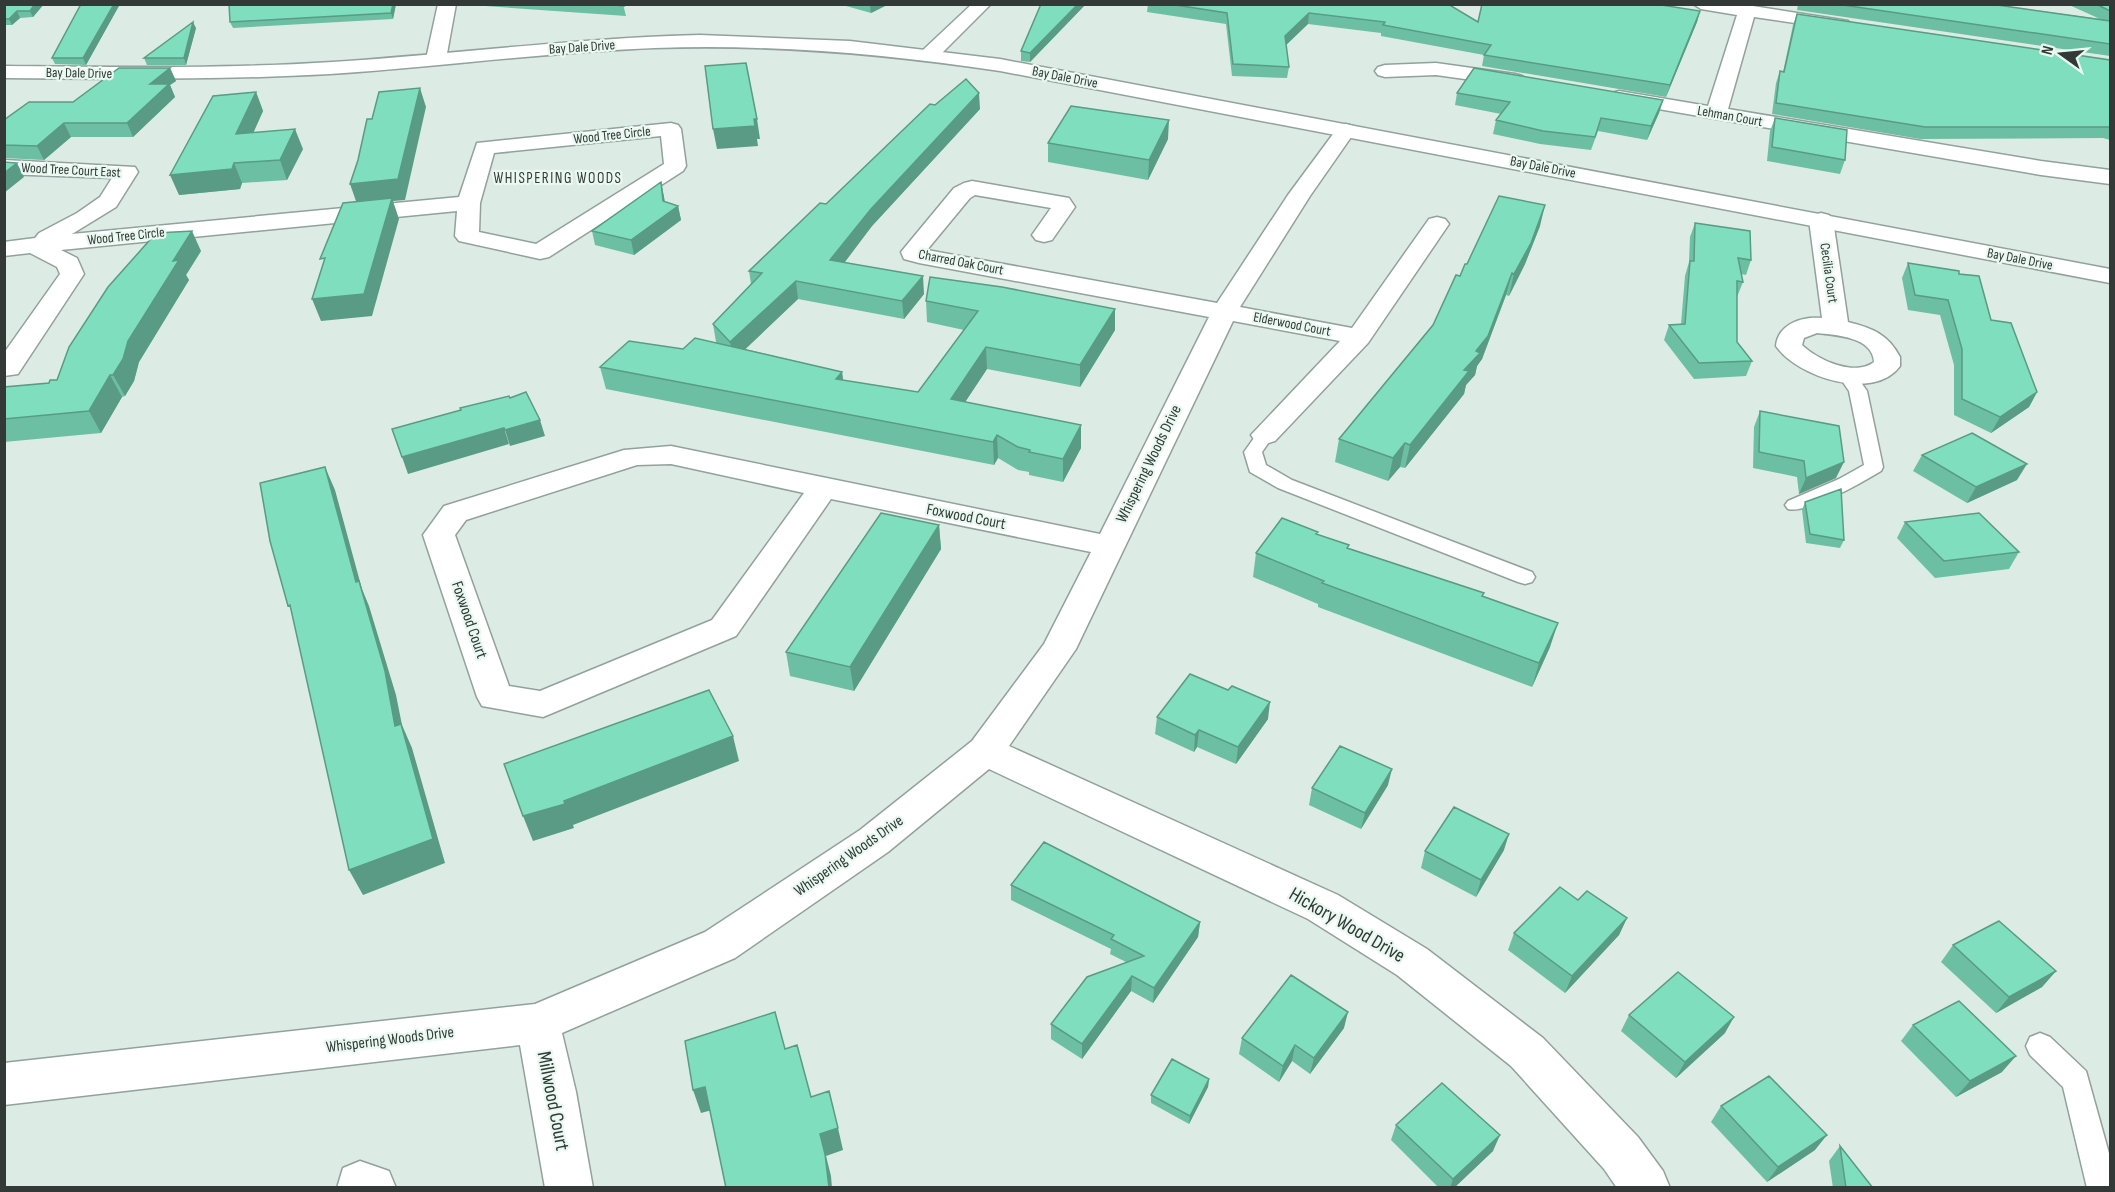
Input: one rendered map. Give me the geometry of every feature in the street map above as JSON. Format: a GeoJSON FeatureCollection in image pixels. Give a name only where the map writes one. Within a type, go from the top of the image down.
{"type":"FeatureCollection","features":[{"type":"Feature","properties":{"kind":"street"},"geometry":{"type":"LineString","coordinates":[[436,59],[447,4]]}},
{"type":"Feature","properties":{"kind":"street"},"geometry":{"type":"LineString","coordinates":[[930,54],[983,4]]}},
{"type":"Feature","properties":{"kind":"street"},"geometry":{"type":"LineString","coordinates":[[1701,4],[1862,27]]}},
{"type":"Feature","properties":{"kind":"street"},"geometry":{"type":"LineString","coordinates":[[1716,114],[1747,11]]}},
{"type":"Feature","properties":{"kind":"street","name":"Bay Dale Drive"},"geometry":{"type":"LineString","coordinates":[[4,72],[233,72],[607,45],[700,41],[827,44],[930,54],[1000,65],[1821,219],[2110,276]]}},
{"type":"Feature","properties":{"kind":"street"},"geometry":{"type":"LineString","coordinates":[[1385,71],[1436,69],[1533,83]]}},
{"type":"Feature","properties":{"kind":"street","name":"Lehman Court"},"geometry":{"type":"LineString","coordinates":[[1601,94],[2041,168],[2110,177]]}},
{"type":"Feature","properties":{"kind":"street","name":"Wood Tree Circle"},"geometry":{"type":"LineString","coordinates":[[671,129],[675,166],[540,252],[467,236],[469,203],[485,147],[671,129]]}},
{"type":"Feature","properties":{"kind":"street","name":"Whispering Woods Drive"},"geometry":{"type":"LineString","coordinates":[[4,1084],[538,1023],[720,945],[874,842],[985,751],[1059,650],[1225,311],[1299,195],[1346,130]]}},
{"type":"Feature","properties":{"kind":"street","name":"Wood Tree Court East"},"geometry":{"type":"LineString","coordinates":[[4,167],[127,172],[108,202],[85,218],[34,244]]}},
{"type":"Feature","properties":{"kind":"street","name":"Charred Oak Court"},"geometry":{"type":"LineString","coordinates":[[1044,235],[1064,207],[1061,203],[972,188],[962,193],[913,252],[920,256],[1225,311]]}},
{"type":"Feature","properties":{"kind":"street","name":"Wood Tree Circle"},"geometry":{"type":"LineString","coordinates":[[34,244],[469,203]]}},
{"type":"Feature","properties":{"kind":"street","name":"Cecilia Court"},"geometry":{"type":"LineString","coordinates":[[1821,219],[1836,327]]}},
{"type":"Feature","properties":{"kind":"street","name":"Elderwood Court"},"geometry":{"type":"LineString","coordinates":[[1264,435],[1359,337],[1437,224]]}},
{"type":"Feature","properties":{"kind":"street"},"geometry":{"type":"LineString","coordinates":[[4,249],[34,244],[68,263],[72,274],[8,368],[4,368]]}},
{"type":"Feature","properties":{"kind":"street","name":"Elderwood Court"},"geometry":{"type":"LineString","coordinates":[[1225,311],[1359,337]]}},
{"type":"Feature","properties":{"kind":"street","name":"Cecilia Court"},"geometry":{"type":"LineString","coordinates":[[1803,327],[1836,327],[1868,337],[1880,345],[1888,360],[1885,367],[1877,372],[1847,375],[1821,369],[1806,362],[1789,345],[1789,338],[1793,332],[1803,327]]}},
{"type":"Feature","properties":{"kind":"street","name":"Foxwood Court"},"geometry":{"type":"LineString","coordinates":[[823,488],[724,628],[543,704],[495,698],[439,535],[454,513],[634,456],[671,455],[1109,546]]}},
{"type":"Feature","properties":{"kind":"street","name":"Hickory Wood Drive"},"geometry":{"type":"LineString","coordinates":[[985,751],[1323,907],[1412,962],[1527,1052],[1620,1154],[1646,1188]]}},
{"type":"Feature","properties":{"kind":"street","name":"Millwood Court"},"geometry":{"type":"LineString","coordinates":[[538,1023],[553,1092],[560,1185]]}},
{"type":"Feature","properties":{"kind":"lane"},"geometry":{"type":"LineString","coordinates":[[1795,505],[1846,483],[1874,467],[1858,391],[1847,375]]}},
{"type":"Feature","properties":{"kind":"lane"},"geometry":{"type":"LineString","coordinates":[[1264,435],[1253,452],[1257,468],[1285,484],[1525,577]]}},
{"type":"Feature","properties":{"kind":"lane"},"geometry":{"type":"LineString","coordinates":[[2040,1046],[2076,1080],[2103,1188]]}},
{"type":"Feature","properties":{"kind":"building"},"geometry":{"type":"Polygon","coordinates":[[[4,4],[35,4],[30,11],[17,11],[9,19],[4,19],[4,4]]]}},
{"type":"Feature","properties":{"kind":"building"},"geometry":{"type":"Polygon","coordinates":[[[81,4],[114,4],[83,58],[52,58],[81,4]]]}},
{"type":"Feature","properties":{"kind":"building"},"geometry":{"type":"Polygon","coordinates":[[[229,4],[393,4],[391,13],[230,22],[229,4]]]}},
{"type":"Feature","properties":{"kind":"building"},"geometry":{"type":"Polygon","coordinates":[[[599,4],[623,4],[624,6],[599,4]]]}},
{"type":"Feature","properties":{"kind":"building"},"geometry":{"type":"Polygon","coordinates":[[[1041,4],[1078,4],[1030,53],[1021,51],[1041,4]]]}},
{"type":"Feature","properties":{"kind":"building"},"geometry":{"type":"Polygon","coordinates":[[[1169,4],[1448,4],[1478,22],[1482,4],[1655,4],[1700,11],[1670,85],[1484,55],[1491,45],[1383,25],[1385,22],[1309,13],[1285,36],[1289,67],[1233,64],[1227,13],[1169,4]]]}},
{"type":"Feature","properties":{"kind":"building"},"geometry":{"type":"Polygon","coordinates":[[[1836,4],[1990,4],[2110,21],[2110,44],[1836,4]]]}},
{"type":"Feature","properties":{"kind":"building"},"geometry":{"type":"Polygon","coordinates":[[[2096,4],[2110,4],[2110,11],[2096,4]]]}},
{"type":"Feature","properties":{"kind":"building"},"geometry":{"type":"Polygon","coordinates":[[[1797,14],[2110,60],[2110,127],[1925,127],[1776,103],[1780,71],[1784,72],[1797,14]]]}},
{"type":"Feature","properties":{"kind":"building"},"geometry":{"type":"Polygon","coordinates":[[[193,22],[184,58],[144,58],[193,22]]]}},
{"type":"Feature","properties":{"kind":"building"},"geometry":{"type":"Polygon","coordinates":[[[746,63],[757,119],[754,119],[755,126],[713,129],[705,66],[746,63]]]}},
{"type":"Feature","properties":{"kind":"building"},"geometry":{"type":"Polygon","coordinates":[[[119,68],[170,68],[150,84],[169,84],[127,123],[64,123],[37,146],[4,145],[4,120],[29,102],[73,102],[119,68]]]}},
{"type":"Feature","properties":{"kind":"building"},"geometry":{"type":"Polygon","coordinates":[[[1474,68],[1663,100],[1651,126],[1601,118],[1595,137],[1543,131],[1496,120],[1510,102],[1457,93],[1474,68]]]}},
{"type":"Feature","properties":{"kind":"building"},"geometry":{"type":"Polygon","coordinates":[[[966,79],[979,93],[871,209],[830,260],[923,276],[902,301],[796,281],[730,342],[713,324],[762,273],[749,271],[820,203],[826,204],[930,104],[935,105],[966,79]]]}},
{"type":"Feature","properties":{"kind":"building"},"geometry":{"type":"Polygon","coordinates":[[[420,88],[398,179],[350,184],[367,119],[372,119],[379,92],[420,88]]]}},
{"type":"Feature","properties":{"kind":"building"},"geometry":{"type":"Polygon","coordinates":[[[256,92],[236,134],[295,129],[280,160],[234,163],[232,169],[170,175],[213,96],[256,92]]]}},
{"type":"Feature","properties":{"kind":"building"},"geometry":{"type":"Polygon","coordinates":[[[1071,106],[1169,120],[1149,160],[1048,143],[1071,106]]]}},
{"type":"Feature","properties":{"kind":"building"},"geometry":{"type":"Polygon","coordinates":[[[1775,118],[1847,130],[1845,160],[1772,147],[1775,118]]]}},
{"type":"Feature","properties":{"kind":"building"},"geometry":{"type":"Polygon","coordinates":[[[4,162],[17,163],[4,173],[4,162]]]}},
{"type":"Feature","properties":{"kind":"building"},"geometry":{"type":"Polygon","coordinates":[[[661,182],[663,201],[678,206],[631,240],[592,231],[661,182]]]}},
{"type":"Feature","properties":{"kind":"building"},"geometry":{"type":"Polygon","coordinates":[[[1499,196],[1545,205],[1531,243],[1514,274],[1512,273],[1488,336],[1476,351],[1480,353],[1464,370],[1469,371],[1410,445],[1405,443],[1393,458],[1339,439],[1433,325],[1456,275],[1460,276],[1467,264],[1499,196]]]}},
{"type":"Feature","properties":{"kind":"building"},"geometry":{"type":"Polygon","coordinates":[[[392,198],[364,294],[312,299],[325,258],[320,259],[343,203],[392,198]]]}},
{"type":"Feature","properties":{"kind":"building"},"geometry":{"type":"Polygon","coordinates":[[[1695,223],[1750,231],[1751,260],[1738,258],[1743,282],[1737,281],[1737,342],[1752,361],[1699,363],[1669,325],[1685,324],[1690,261],[1694,261],[1695,223]]]}},
{"type":"Feature","properties":{"kind":"building"},"geometry":{"type":"Polygon","coordinates":[[[192,231],[173,261],[179,260],[128,341],[123,359],[113,375],[110,375],[89,411],[4,419],[4,387],[49,383],[50,380],[57,380],[69,347],[108,287],[156,233],[192,231]]]}},
{"type":"Feature","properties":{"kind":"building"},"geometry":{"type":"Polygon","coordinates":[[[1908,263],[1979,276],[1991,320],[2011,323],[2037,392],[2000,417],[1962,399],[1962,349],[1948,300],[1915,295],[1908,263]]]}},
{"type":"Feature","properties":{"kind":"building"},"geometry":{"type":"Polygon","coordinates":[[[930,277],[1002,287],[1115,309],[1080,365],[986,347],[951,399],[1081,425],[1063,459],[1029,452],[1030,450],[1018,447],[997,435],[993,442],[600,367],[629,341],[683,349],[695,338],[842,372],[836,379],[918,392],[978,311],[926,301],[930,277]]]}},
{"type":"Feature","properties":{"kind":"building"},"geometry":{"type":"Polygon","coordinates":[[[526,392],[540,420],[402,457],[392,429],[461,410],[460,408],[509,396],[510,398],[526,392]]]}},
{"type":"Feature","properties":{"kind":"building"},"geometry":{"type":"Polygon","coordinates":[[[1760,411],[1839,426],[1844,462],[1806,478],[1804,461],[1759,452],[1760,411]]]}},
{"type":"Feature","properties":{"kind":"building"},"geometry":{"type":"Polygon","coordinates":[[[1972,433],[2027,464],[1976,487],[1922,455],[1972,433]]]}},
{"type":"Feature","properties":{"kind":"building"},"geometry":{"type":"Polygon","coordinates":[[[325,467],[356,582],[359,581],[385,671],[395,726],[401,724],[433,839],[349,870],[290,605],[288,606],[270,541],[260,483],[325,467]]]}},
{"type":"Feature","properties":{"kind":"building"},"geometry":{"type":"Polygon","coordinates":[[[1841,489],[1844,540],[1810,534],[1805,502],[1841,489]]]}},
{"type":"Feature","properties":{"kind":"building"},"geometry":{"type":"Polygon","coordinates":[[[881,513],[939,525],[850,667],[786,652],[881,513]]]}},
{"type":"Feature","properties":{"kind":"building"},"geometry":{"type":"Polygon","coordinates":[[[1979,513],[2019,552],[1944,561],[1905,522],[1979,513]]]}},
{"type":"Feature","properties":{"kind":"building"},"geometry":{"type":"Polygon","coordinates":[[[1282,518],[1318,532],[1316,534],[1349,545],[1347,548],[1484,593],[1482,596],[1558,623],[1539,663],[1322,583],[1324,581],[1256,553],[1282,518]]]}},
{"type":"Feature","properties":{"kind":"building"},"geometry":{"type":"Polygon","coordinates":[[[1190,674],[1228,690],[1232,686],[1270,702],[1238,747],[1199,730],[1195,735],[1157,717],[1190,674]]]}},
{"type":"Feature","properties":{"kind":"building"},"geometry":{"type":"Polygon","coordinates":[[[709,690],[733,736],[564,801],[565,804],[523,816],[504,764],[709,690]]]}},
{"type":"Feature","properties":{"kind":"building"},"geometry":{"type":"Polygon","coordinates":[[[1340,746],[1392,769],[1365,813],[1312,788],[1340,746]]]}},
{"type":"Feature","properties":{"kind":"building"},"geometry":{"type":"Polygon","coordinates":[[[1454,807],[1509,834],[1481,880],[1425,851],[1454,807]]]}},
{"type":"Feature","properties":{"kind":"building"},"geometry":{"type":"Polygon","coordinates":[[[1044,842],[1200,922],[1154,988],[1132,976],[1082,1044],[1051,1024],[1087,977],[1144,956],[1111,939],[1114,935],[1011,885],[1044,842]]]}},
{"type":"Feature","properties":{"kind":"building"},"geometry":{"type":"Polygon","coordinates":[[[1560,887],[1578,900],[1587,891],[1627,918],[1572,976],[1514,933],[1560,887]]]}},
{"type":"Feature","properties":{"kind":"building"},"geometry":{"type":"Polygon","coordinates":[[[1999,921],[2056,971],[2009,997],[1953,945],[1999,921]]]}},
{"type":"Feature","properties":{"kind":"building"},"geometry":{"type":"Polygon","coordinates":[[[1678,972],[1734,1017],[1685,1062],[1629,1015],[1678,972]]]}},
{"type":"Feature","properties":{"kind":"building"},"geometry":{"type":"Polygon","coordinates":[[[1291,975],[1348,1012],[1314,1058],[1295,1045],[1283,1066],[1242,1038],[1291,975]]]}},
{"type":"Feature","properties":{"kind":"building"},"geometry":{"type":"Polygon","coordinates":[[[1959,1001],[2016,1056],[1970,1081],[1913,1025],[1959,1001]]]}},
{"type":"Feature","properties":{"kind":"building"},"geometry":{"type":"Polygon","coordinates":[[[775,1012],[785,1049],[797,1045],[811,1097],[829,1091],[838,1128],[820,1134],[829,1188],[726,1188],[705,1087],[693,1090],[685,1041],[775,1012]]]}},
{"type":"Feature","properties":{"kind":"building"},"geometry":{"type":"Polygon","coordinates":[[[1172,1059],[1209,1079],[1190,1116],[1151,1095],[1172,1059]]]}},
{"type":"Feature","properties":{"kind":"building"},"geometry":{"type":"Polygon","coordinates":[[[1769,1076],[1827,1135],[1778,1167],[1721,1106],[1769,1076]]]}},
{"type":"Feature","properties":{"kind":"building"},"geometry":{"type":"Polygon","coordinates":[[[1442,1083],[1500,1135],[1453,1179],[1396,1125],[1442,1083]]]}},
{"type":"Feature","properties":{"kind":"building"},"geometry":{"type":"Polygon","coordinates":[[[1840,1146],[1873,1188],[1846,1188],[1840,1146]]]}},
{"type":"Feature","properties":{"kind":"district","name":"WHISPERING WOODS"},"geometry":{"type":"Point","coordinates":[558,178]}}]}
